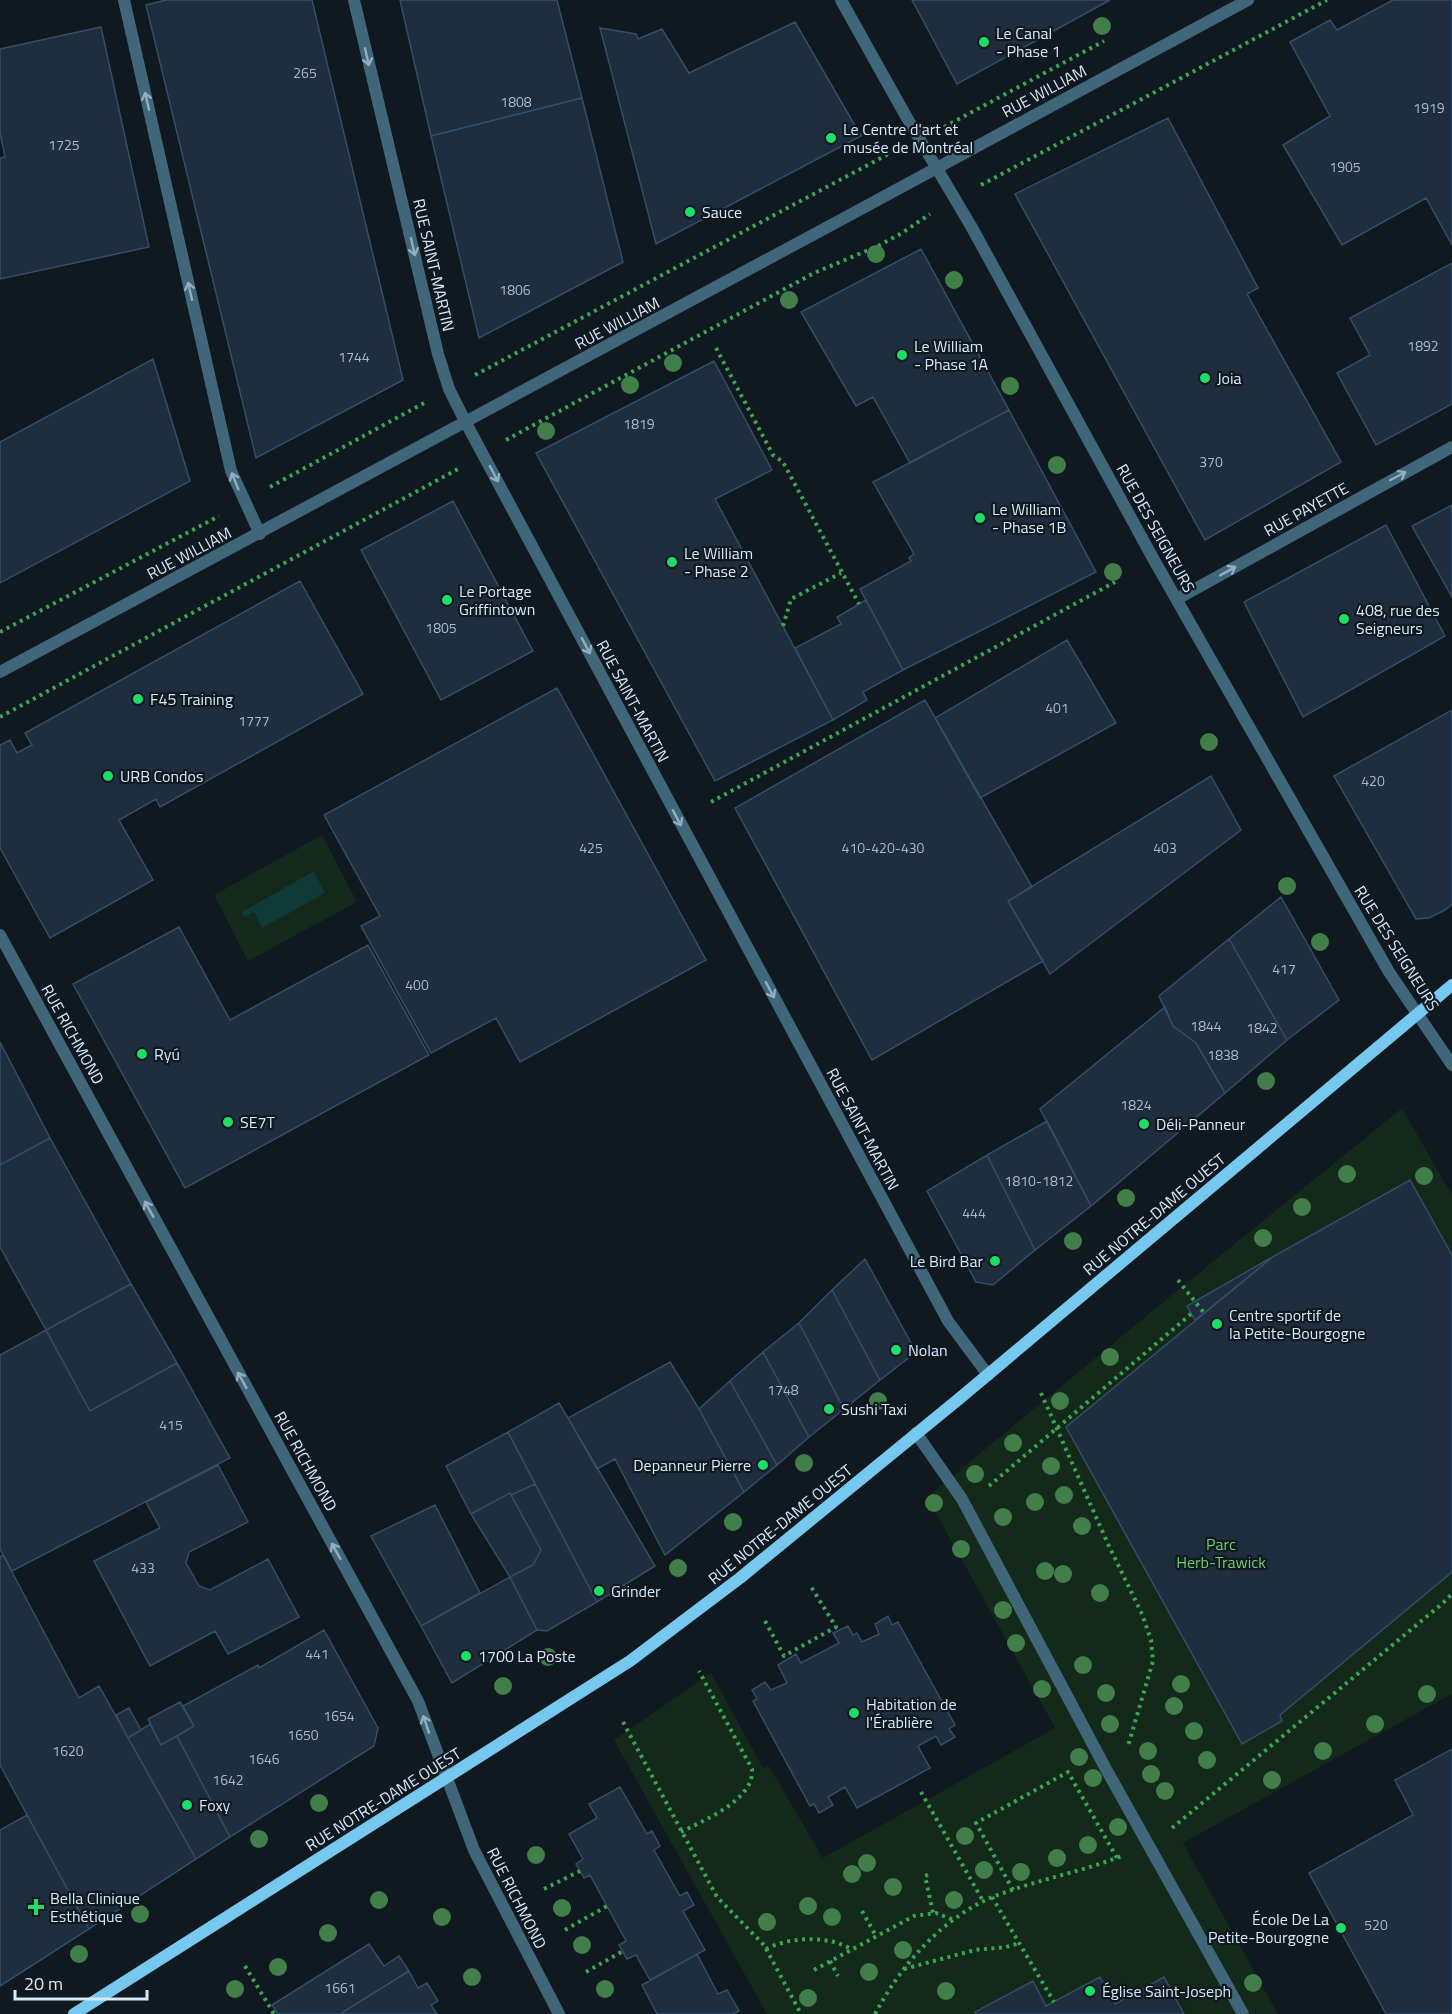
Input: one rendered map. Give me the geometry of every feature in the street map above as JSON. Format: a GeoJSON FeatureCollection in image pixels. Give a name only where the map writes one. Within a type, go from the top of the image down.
{"type":"FeatureCollection","features":[{"type":"Feature","properties":{"kind":"main road","name":"RUE NOTRE-DAME OUEST"},"geometry":{"type":"LineString","coordinates":[[74,2014],[446,1779],[660,1640],[749,1571],[988,1375],[1452,985]]}},
{"type":"Feature","properties":{"kind":"street"},"geometry":{"type":"LineString","coordinates":[[124,0],[231,471],[260,534]]}},
{"type":"Feature","properties":{"kind":"street","name":"RUE SAINT-MARTIN"},"geometry":{"type":"LineString","coordinates":[[354,0],[438,354],[449,389],[948,1321],[988,1375]]}},
{"type":"Feature","properties":{"kind":"street","name":"RUE DES SEIGNEURS"},"geometry":{"type":"LineString","coordinates":[[841,0],[971,226],[1177,599],[1389,972],[1452,1065]]}},
{"type":"Feature","properties":{"kind":"street","name":"RUE WILLIAM"},"geometry":{"type":"LineString","coordinates":[[0,672],[1248,0]]}},
{"type":"Feature","properties":{"kind":"street","name":"RUE PAYETTE"},"geometry":{"type":"LineString","coordinates":[[1177,599],[1452,447]]}},
{"type":"Feature","properties":{"kind":"street","name":"RUE RICHMOND"},"geometry":{"type":"LineString","coordinates":[[0,935],[418,1701],[474,1850],[559,2014]]}},
{"type":"Feature","properties":{"kind":"street"},"geometry":{"type":"LineString","coordinates":[[916,1434],[945,1473],[965,1506],[1106,1769],[1243,2014]]}},
{"type":"Feature","properties":{"kind":"path"},"geometry":{"type":"LineString","coordinates":[[989,180],[1327,0]]}},
{"type":"Feature","properties":{"kind":"path","name":"RUE WILLIAM"},"geometry":{"type":"LineString","coordinates":[[951,123],[1111,37]]}},
{"type":"Feature","properties":{"kind":"path","name":"RUE WILLIAM"},"geometry":{"type":"LineString","coordinates":[[486,368],[885,155]]}},
{"type":"Feature","properties":{"kind":"path"},"geometry":{"type":"LineString","coordinates":[[519,432],[814,273],[878,246],[902,233],[916,221]]}},
{"type":"Feature","properties":{"kind":"path"},"geometry":{"type":"LineString","coordinates":[[716,348],[773,454],[783,462],[859,604]]}},
{"type":"Feature","properties":{"kind":"path"},"geometry":{"type":"LineString","coordinates":[[267,489],[415,408]]}},
{"type":"Feature","properties":{"kind":"path"},"geometry":{"type":"LineString","coordinates":[[0,717],[450,474]]}},
{"type":"Feature","properties":{"kind":"path","name":"RUE WILLIAM"},"geometry":{"type":"LineString","coordinates":[[0,632],[219,515]]}},
{"type":"Feature","properties":{"kind":"path"},"geometry":{"type":"LineString","coordinates":[[783,626],[791,599],[842,573]]}},
{"type":"Feature","properties":{"kind":"path"},"geometry":{"type":"LineString","coordinates":[[711,802],[1115,582]]}},
{"type":"Feature","properties":{"kind":"path"},"geometry":{"type":"LineString","coordinates":[[1178,1280],[1204,1313]]}},
{"type":"Feature","properties":{"kind":"path"},"geometry":{"type":"LineString","coordinates":[[965,1506],[1191,1314]]}},
{"type":"Feature","properties":{"kind":"path"},"geometry":{"type":"LineString","coordinates":[[1041,1393],[1108,1544],[1142,1614],[1151,1640],[1153,1661],[1128,1745],[1122,1758],[1106,1769]]}},
{"type":"Feature","properties":{"kind":"path"},"geometry":{"type":"LineString","coordinates":[[765,1621],[784,1656],[837,1629],[810,1585]]}},
{"type":"Feature","properties":{"kind":"path"},"geometry":{"type":"LineString","coordinates":[[875,2014],[885,1995],[904,1969],[963,1912],[992,1897],[1150,1846],[1452,1594]]}},
{"type":"Feature","properties":{"kind":"path"},"geometry":{"type":"LineString","coordinates":[[1443,1603],[1452,1601]]}},
{"type":"Feature","properties":{"kind":"path"},"geometry":{"type":"LineString","coordinates":[[681,1832],[736,1800],[750,1786],[753,1777],[752,1768],[699,1671]]}},
{"type":"Feature","properties":{"kind":"path"},"geometry":{"type":"LineString","coordinates":[[623,1722],[717,1897],[766,1948],[801,2014]]}},
{"type":"Feature","properties":{"kind":"path"},"geometry":{"type":"LineString","coordinates":[[1013,1890],[976,1823],[1022,1800],[1068,1772],[1117,1858]]}},
{"type":"Feature","properties":{"kind":"path"},"geometry":{"type":"LineString","coordinates":[[921,1792],[983,1901]]}},
{"type":"Feature","properties":{"kind":"path"},"geometry":{"type":"LineString","coordinates":[[544,1889],[580,1871]]}},
{"type":"Feature","properties":{"kind":"path"},"geometry":{"type":"LineString","coordinates":[[928,1875],[926,1876],[933,1913]]}},
{"type":"Feature","properties":{"kind":"path"},"geometry":{"type":"LineString","coordinates":[[992,1897],[1054,2002]]}},
{"type":"Feature","properties":{"kind":"path"},"geometry":{"type":"LineString","coordinates":[[565,1930],[607,1906]]}},
{"type":"Feature","properties":{"kind":"path"},"geometry":{"type":"LineString","coordinates":[[862,1911],[877,1936]]}},
{"type":"Feature","properties":{"kind":"path"},"geometry":{"type":"LineString","coordinates":[[814,1970],[914,1916],[933,1913],[954,1920]]}},
{"type":"Feature","properties":{"kind":"path"},"geometry":{"type":"LineString","coordinates":[[766,1948],[792,1941],[821,1941],[835,1942],[852,1950]]}},
{"type":"Feature","properties":{"kind":"path"},"geometry":{"type":"LineString","coordinates":[[904,1969],[975,1950],[1006,1947],[1020,1943]]}},
{"type":"Feature","properties":{"kind":"path"},"geometry":{"type":"LineString","coordinates":[[586,1972],[623,1952]]}},
{"type":"Feature","properties":{"kind":"path"},"geometry":{"type":"LineString","coordinates":[[830,1961],[838,1976]]}},
{"type":"Feature","properties":{"kind":"path"},"geometry":{"type":"LineString","coordinates":[[245,1966],[274,2014]]}},
{"type":"Feature","properties":{"kind":"green space"},"geometry":{"type":"Polygon","coordinates":[[[322,835],[357,902],[248,961],[214,895],[322,835]]]}},
{"type":"Feature","properties":{"kind":"green space","name":"Parc Herb-Trawick"},"geometry":{"type":"Polygon","coordinates":[[[1402,1108],[1452,1195],[1452,1694],[1183,1843],[1278,2014],[767,2014],[614,1740],[711,1673],[763,1768],[769,1766],[823,1858],[1055,1728],[927,1497],[1402,1108]]]}},
{"type":"Feature","properties":{"kind":"shaded area"},"geometry":{"type":"Polygon","coordinates":[[[314,871],[325,893],[262,928],[254,912],[245,917],[242,912],[314,871]]]}},
{"type":"Feature","properties":{"kind":"building"},"geometry":{"type":"Polygon","coordinates":[[[166,0],[312,0],[403,380],[256,458],[146,5],[166,0]]]}},
{"type":"Feature","properties":{"kind":"building"},"geometry":{"type":"Polygon","coordinates":[[[400,0],[557,0],[582,98],[431,136],[400,0]]]}},
{"type":"Feature","properties":{"kind":"building","name":"Le Canal - Phase 1"},"geometry":{"type":"Polygon","coordinates":[[[912,0],[1110,0],[957,84],[912,0]]]}},
{"type":"Feature","properties":{"kind":"building"},"geometry":{"type":"Polygon","coordinates":[[[1393,0],[1452,0],[1452,245],[1426,198],[1342,245],[1283,145],[1330,116],[1290,42],[1330,20],[1337,30],[1393,0]]]}},
{"type":"Feature","properties":{"kind":"building"},"geometry":{"type":"Polygon","coordinates":[[[795,22],[861,136],[656,244],[600,28],[636,34],[638,39],[662,29],[689,73],[795,22]]]}},
{"type":"Feature","properties":{"kind":"building"},"geometry":{"type":"Polygon","coordinates":[[[101,27],[149,247],[0,279],[0,158],[5,157],[0,133],[0,49],[101,27]]]}},
{"type":"Feature","properties":{"kind":"building"},"geometry":{"type":"Polygon","coordinates":[[[582,98],[623,262],[479,338],[431,136],[582,98]]]}},
{"type":"Feature","properties":{"kind":"building","name":"Joia"},"geometry":{"type":"Polygon","coordinates":[[[1168,118],[1258,288],[1247,294],[1341,462],[1205,540],[1015,194],[1168,118]]]}},
{"type":"Feature","properties":{"kind":"building","name":"Le William - Phase 1A"},"geometry":{"type":"Polygon","coordinates":[[[921,249],[1009,410],[910,463],[873,397],[856,406],[801,312],[921,249]]]}},
{"type":"Feature","properties":{"kind":"building"},"geometry":{"type":"Polygon","coordinates":[[[1452,263],[1452,404],[1376,445],[1337,373],[1370,355],[1350,318],[1452,263]]]}},
{"type":"Feature","properties":{"kind":"building"},"geometry":{"type":"Polygon","coordinates":[[[153,359],[190,481],[0,583],[0,442],[153,359]]]}},
{"type":"Feature","properties":{"kind":"building","name":"Le William - Phase 2"},"geometry":{"type":"Polygon","coordinates":[[[714,361],[772,470],[715,499],[833,720],[715,781],[536,453],[714,361]]]}},
{"type":"Feature","properties":{"kind":"building","name":"Le William - Phase 1B"},"geometry":{"type":"Polygon","coordinates":[[[1009,410],[1096,572],[903,670],[860,589],[911,561],[909,558],[914,554],[873,482],[1009,410]]]}},
{"type":"Feature","properties":{"kind":"building","name":"Le Portage Griffintown"},"geometry":{"type":"Polygon","coordinates":[[[453,501],[533,651],[441,700],[361,550],[453,501]]]}},
{"type":"Feature","properties":{"kind":"building"},"geometry":{"type":"Polygon","coordinates":[[[1452,505],[1452,597],[1412,526],[1452,505]]]}},
{"type":"Feature","properties":{"kind":"building","name":"408, rue des Seigneurs"},"geometry":{"type":"Polygon","coordinates":[[[1386,525],[1445,636],[1303,717],[1244,602],[1386,525]]]}},
{"type":"Feature","properties":{"kind":"building","name":"URB Condos"},"geometry":{"type":"Polygon","coordinates":[[[300,581],[363,694],[160,807],[156,799],[119,820],[153,880],[50,938],[0,848],[0,745],[10,740],[17,753],[32,745],[25,733],[300,581]]]}},
{"type":"Feature","properties":{"kind":"building"},"geometry":{"type":"Polygon","coordinates":[[[866,600],[903,670],[863,692],[867,700],[833,720],[795,648],[841,624],[837,617],[866,600]]]}},
{"type":"Feature","properties":{"kind":"building"},"geometry":{"type":"Polygon","coordinates":[[[1067,640],[1116,723],[980,798],[935,718],[1067,640]]]}},
{"type":"Feature","properties":{"kind":"building"},"geometry":{"type":"Polygon","coordinates":[[[557,688],[706,960],[520,1062],[496,1018],[431,1053],[361,926],[380,916],[324,815],[557,688]]]}},
{"type":"Feature","properties":{"kind":"building"},"geometry":{"type":"Polygon","coordinates":[[[925,700],[1032,887],[1008,901],[1043,961],[872,1060],[735,808],[925,700]]]}},
{"type":"Feature","properties":{"kind":"building"},"geometry":{"type":"Polygon","coordinates":[[[1452,710],[1452,904],[1429,918],[1416,919],[1334,776],[1452,710]]]}},
{"type":"Feature","properties":{"kind":"building"},"geometry":{"type":"Polygon","coordinates":[[[1211,776],[1241,830],[1050,974],[1008,901],[1211,776]]]}},
{"type":"Feature","properties":{"kind":"building"},"geometry":{"type":"Polygon","coordinates":[[[1281,897],[1339,1000],[1287,1040],[1229,939],[1281,897]]]}},
{"type":"Feature","properties":{"kind":"building","name":"SE7T"},"geometry":{"type":"Polygon","coordinates":[[[179,927],[230,1020],[368,945],[429,1055],[185,1188],[73,984],[179,927]]]}},
{"type":"Feature","properties":{"kind":"building"},"geometry":{"type":"Polygon","coordinates":[[[1229,939],[1287,1040],[1225,1093],[1196,1043],[1173,1026],[1159,996],[1229,939]]]}},
{"type":"Feature","properties":{"kind":"building"},"geometry":{"type":"Polygon","coordinates":[[[1165,1007],[1173,1026],[1196,1043],[1225,1093],[1091,1206],[1040,1109],[1165,1007]]]}},
{"type":"Feature","properties":{"kind":"building"},"geometry":{"type":"Polygon","coordinates":[[[0,1042],[50,1138],[0,1165],[0,1042]]]}},
{"type":"Feature","properties":{"kind":"building"},"geometry":{"type":"Polygon","coordinates":[[[1047,1121],[1091,1206],[1035,1250],[987,1155],[1047,1121]]]}},
{"type":"Feature","properties":{"kind":"building"},"geometry":{"type":"Polygon","coordinates":[[[50,1138],[131,1284],[46,1330],[0,1247],[0,1165],[50,1138]]]}},
{"type":"Feature","properties":{"kind":"building"},"geometry":{"type":"Polygon","coordinates":[[[987,1155],[1035,1250],[993,1285],[976,1282],[927,1191],[987,1155]]]}},
{"type":"Feature","properties":{"kind":"building"},"geometry":{"type":"Polygon","coordinates":[[[1410,1180],[1452,1255],[1452,1572],[1280,1715],[1282,1721],[1242,1744],[1066,1427],[1274,1256],[1410,1180]]]}},
{"type":"Feature","properties":{"kind":"building"},"geometry":{"type":"Polygon","coordinates":[[[1274,1256],[1204,1313],[1195,1320],[1187,1306],[1274,1256]]]}},
{"type":"Feature","properties":{"kind":"building"},"geometry":{"type":"Polygon","coordinates":[[[865,1259],[916,1352],[880,1380],[832,1290],[865,1259]]]}},
{"type":"Feature","properties":{"kind":"building"},"geometry":{"type":"Polygon","coordinates":[[[131,1284],[177,1363],[90,1411],[46,1330],[131,1284]]]}},
{"type":"Feature","properties":{"kind":"building"},"geometry":{"type":"Polygon","coordinates":[[[832,1290],[880,1380],[844,1409],[799,1323],[832,1290]]]}},
{"type":"Feature","properties":{"kind":"building"},"geometry":{"type":"Polygon","coordinates":[[[799,1323],[844,1409],[809,1437],[763,1352],[799,1323]]]}},
{"type":"Feature","properties":{"kind":"building"},"geometry":{"type":"Polygon","coordinates":[[[46,1330],[90,1411],[177,1363],[230,1458],[12,1571],[0,1549],[0,1355],[46,1330]]]}},
{"type":"Feature","properties":{"kind":"building"},"geometry":{"type":"Polygon","coordinates":[[[763,1352],[809,1437],[777,1465],[730,1381],[763,1352]]]}},
{"type":"Feature","properties":{"kind":"building"},"geometry":{"type":"Polygon","coordinates":[[[670,1362],[699,1409],[744,1492],[665,1555],[615,1459],[597,1469],[568,1418],[670,1362]]]}},
{"type":"Feature","properties":{"kind":"building"},"geometry":{"type":"Polygon","coordinates":[[[730,1381],[777,1465],[744,1492],[699,1409],[730,1381]]]}},
{"type":"Feature","properties":{"kind":"building"},"geometry":{"type":"Polygon","coordinates":[[[559,1403],[655,1566],[597,1602],[508,1432],[559,1403]]]}},
{"type":"Feature","properties":{"kind":"building"},"geometry":{"type":"Polygon","coordinates":[[[508,1432],[535,1484],[511,1495],[510,1493],[471,1514],[446,1466],[508,1432]]]}},
{"type":"Feature","properties":{"kind":"building"},"geometry":{"type":"Polygon","coordinates":[[[218,1465],[248,1522],[189,1552],[186,1563],[199,1586],[210,1590],[268,1559],[299,1617],[228,1654],[215,1631],[150,1666],[94,1561],[160,1528],[146,1502],[218,1465]]]}},
{"type":"Feature","properties":{"kind":"building"},"geometry":{"type":"Polygon","coordinates":[[[535,1484],[597,1602],[547,1631],[537,1630],[510,1577],[533,1565],[541,1550],[511,1495],[535,1484]]]}},
{"type":"Feature","properties":{"kind":"building"},"geometry":{"type":"Polygon","coordinates":[[[510,1493],[541,1550],[533,1565],[510,1577],[471,1514],[510,1493]]]}},
{"type":"Feature","properties":{"kind":"building"},"geometry":{"type":"Polygon","coordinates":[[[435,1505],[480,1593],[421,1626],[371,1536],[435,1505]]]}},
{"type":"Feature","properties":{"kind":"building"},"geometry":{"type":"Polygon","coordinates":[[[3,1555],[79,1698],[99,1686],[196,1859],[89,1929],[0,1765],[0,1557],[3,1555]]]}},
{"type":"Feature","properties":{"kind":"building","name":"1700 La Poste"},"geometry":{"type":"Polygon","coordinates":[[[510,1577],[537,1630],[452,1683],[421,1626],[510,1577]]]}},
{"type":"Feature","properties":{"kind":"building","name":"Habitation de l'Érablière"},"geometry":{"type":"Polygon","coordinates":[[[888,1616],[892,1625],[898,1622],[955,1725],[949,1729],[955,1737],[941,1745],[936,1736],[918,1746],[930,1768],[857,1808],[845,1787],[828,1797],[833,1805],[819,1813],[814,1804],[810,1806],[753,1701],[757,1699],[752,1690],[765,1682],[771,1690],[787,1683],[778,1665],[796,1654],[801,1663],[839,1643],[833,1633],[848,1626],[853,1635],[857,1633],[862,1642],[879,1634],[875,1624],[888,1616]]]}},
{"type":"Feature","properties":{"kind":"building"},"geometry":{"type":"Polygon","coordinates":[[[324,1630],[378,1728],[374,1746],[230,1837],[177,1736],[194,1726],[183,1706],[258,1665],[259,1668],[324,1630]]]}},
{"type":"Feature","properties":{"kind":"building"},"geometry":{"type":"Polygon","coordinates":[[[180,1702],[194,1726],[161,1745],[148,1719],[180,1702]]]}},
{"type":"Feature","properties":{"kind":"building"},"geometry":{"type":"Polygon","coordinates":[[[129,1708],[141,1730],[128,1738],[116,1715],[129,1708]]]}},
{"type":"Feature","properties":{"kind":"building"},"geometry":{"type":"Polygon","coordinates":[[[150,1724],[161,1745],[177,1736],[230,1837],[196,1859],[128,1738],[150,1724]]]}},
{"type":"Feature","properties":{"kind":"building"},"geometry":{"type":"Polygon","coordinates":[[[1452,1749],[1452,2014],[1386,2014],[1309,1873],[1413,1815],[1395,1780],[1452,1749]]]}},
{"type":"Feature","properties":{"kind":"building"},"geometry":{"type":"Polygon","coordinates":[[[620,1787],[647,1834],[652,1831],[660,1846],[654,1850],[680,1896],[687,1892],[694,1905],[683,1911],[705,1950],[650,1980],[636,1955],[627,1959],[619,1945],[626,1941],[590,1875],[584,1878],[576,1864],[583,1859],[569,1834],[597,1818],[589,1804],[620,1787]]]}},
{"type":"Feature","properties":{"kind":"building"},"geometry":{"type":"Polygon","coordinates":[[[27,1815],[89,1929],[0,1986],[0,1830],[27,1815]]]}},
{"type":"Feature","properties":{"kind":"building"},"geometry":{"type":"Polygon","coordinates":[[[369,1944],[384,1966],[399,1956],[409,1971],[340,2014],[278,2014],[272,2005],[369,1944]]]}},
{"type":"Feature","properties":{"kind":"building"},"geometry":{"type":"Polygon","coordinates":[[[697,1954],[718,1994],[727,1990],[739,2011],[733,2014],[657,2014],[642,1985],[697,1954]]]}},
{"type":"Feature","properties":{"kind":"building"},"geometry":{"type":"Polygon","coordinates":[[[409,1971],[418,1988],[427,1983],[438,2001],[431,2005],[437,2014],[340,2014],[409,1971]]]}},
{"type":"Feature","properties":{"kind":"building","name":"Église Saint-Joseph"},"geometry":{"type":"Polygon","coordinates":[[[1100,1977],[1115,2004],[1164,1977],[1184,2014],[976,2014],[975,2012],[1033,1981],[1046,2006],[1100,1977]]]}},
{"type":"Feature","properties":{"kind":"place","name":"Le Canal - Phase 1"},"geometry":{"type":"Point","coordinates":[984,42]}},
{"type":"Feature","properties":{"kind":"place","name":"Le Centre d'art et musée de Montréal"},"geometry":{"type":"Point","coordinates":[831,138]}},
{"type":"Feature","properties":{"kind":"place","name":"Sauce"},"geometry":{"type":"Point","coordinates":[690,212]}},
{"type":"Feature","properties":{"kind":"place","name":"Le William - Phase 1A"},"geometry":{"type":"Point","coordinates":[902,355]}},
{"type":"Feature","properties":{"kind":"place","name":"Joia"},"geometry":{"type":"Point","coordinates":[1205,378]}},
{"type":"Feature","properties":{"kind":"place","name":"Le William - Phase 1B"},"geometry":{"type":"Point","coordinates":[980,518]}},
{"type":"Feature","properties":{"kind":"place","name":"Le William - Phase 2"},"geometry":{"type":"Point","coordinates":[672,562]}},
{"type":"Feature","properties":{"kind":"place","name":"Le Portage Griffintown"},"geometry":{"type":"Point","coordinates":[447,600]}},
{"type":"Feature","properties":{"kind":"place","name":"408, rue des Seigneurs"},"geometry":{"type":"Point","coordinates":[1344,619]}},
{"type":"Feature","properties":{"kind":"place","name":"F45 Training"},"geometry":{"type":"Point","coordinates":[138,699]}},
{"type":"Feature","properties":{"kind":"place","name":"URB Condos"},"geometry":{"type":"Point","coordinates":[108,776]}},
{"type":"Feature","properties":{"kind":"place","name":"Ryú"},"geometry":{"type":"Point","coordinates":[142,1054]}},
{"type":"Feature","properties":{"kind":"place","name":"SE7T"},"geometry":{"type":"Point","coordinates":[228,1122]}},
{"type":"Feature","properties":{"kind":"place","name":"Déli-Panneur"},"geometry":{"type":"Point","coordinates":[1144,1124]}},
{"type":"Feature","properties":{"kind":"place","name":"Le Bird Bar"},"geometry":{"type":"Point","coordinates":[995,1261]}},
{"type":"Feature","properties":{"kind":"place","name":"Centre sportif de la Petite-Bourgogne"},"geometry":{"type":"Point","coordinates":[1217,1324]}},
{"type":"Feature","properties":{"kind":"place","name":"Nolan"},"geometry":{"type":"Point","coordinates":[896,1350]}},
{"type":"Feature","properties":{"kind":"place","name":"Sushi Taxi"},"geometry":{"type":"Point","coordinates":[829,1409]}},
{"type":"Feature","properties":{"kind":"place","name":"Depanneur Pierre"},"geometry":{"type":"Point","coordinates":[763,1465]}},
{"type":"Feature","properties":{"kind":"place","name":"Grinder"},"geometry":{"type":"Point","coordinates":[599,1591]}},
{"type":"Feature","properties":{"kind":"place","name":"1700 La Poste"},"geometry":{"type":"Point","coordinates":[466,1656]}},
{"type":"Feature","properties":{"kind":"place","name":"Habitation de l'Érablière"},"geometry":{"type":"Point","coordinates":[854,1713]}},
{"type":"Feature","properties":{"kind":"place","name":"Foxy"},"geometry":{"type":"Point","coordinates":[187,1805]}},
{"type":"Feature","properties":{"kind":"place","name":"Bella Clinique Esthétique"},"geometry":{"type":"Point","coordinates":[36,1907]}},
{"type":"Feature","properties":{"kind":"place","name":"École De La Petite-Bourgogne"},"geometry":{"type":"Point","coordinates":[1341,1928]}},
{"type":"Feature","properties":{"kind":"place","name":"Église Saint-Joseph"},"geometry":{"type":"Point","coordinates":[1090,1991]}}]}
